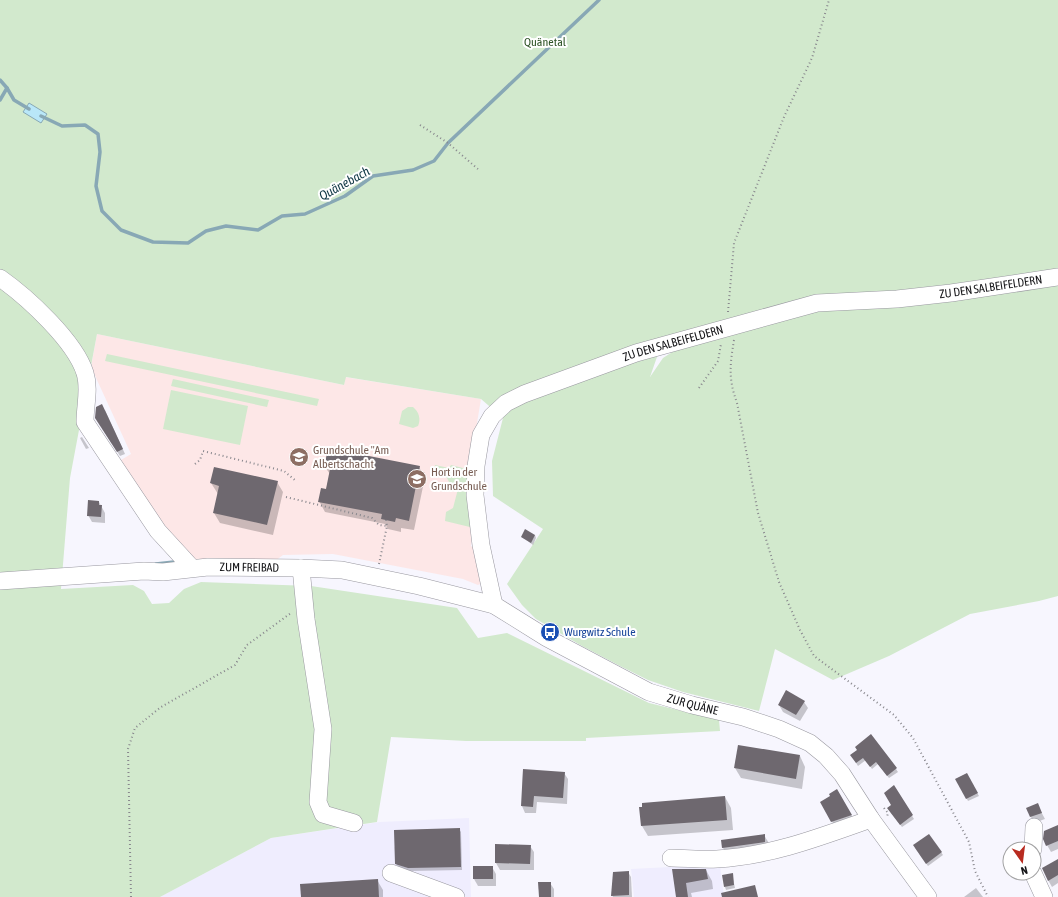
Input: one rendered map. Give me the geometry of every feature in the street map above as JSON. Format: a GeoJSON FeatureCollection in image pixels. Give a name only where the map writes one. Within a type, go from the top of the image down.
{"type":"FeatureCollection","features":[{"type":"Feature","properties":{"kind":"street","name":"ZU DEN SALBEIFELDERN"},"geometry":{"type":"LineString","coordinates":[[494,605],[481,544],[475,495],[476,466],[481,435],[492,416],[506,403],[524,394],[636,353],[817,303],[897,299],[943,294],[1058,277]]}},
{"type":"Feature","properties":{"kind":"street"},"geometry":{"type":"LineString","coordinates":[[0,278],[18,291],[53,325],[80,362],[85,374],[88,395],[85,422],[158,531],[192,568]]}},
{"type":"Feature","properties":{"kind":"street","name":"ZUM FREIBAD"},"geometry":{"type":"LineString","coordinates":[[0,581],[144,571],[162,572],[192,568],[301,568],[342,570],[494,605]]}},
{"type":"Feature","properties":{"kind":"street"},"geometry":{"type":"LineString","coordinates":[[301,568],[304,603],[323,729],[318,802],[323,814],[354,823]]}},
{"type":"Feature","properties":{"kind":"street","name":"ZUR QUÄNE"},"geometry":{"type":"LineString","coordinates":[[494,605],[547,638],[649,692],[692,705],[742,717],[797,736],[826,756],[879,819],[928,897]]}},
{"type":"Feature","properties":{"kind":"street"},"geometry":{"type":"LineString","coordinates":[[671,858],[716,860],[770,852],[879,819]]}},
{"type":"Feature","properties":{"kind":"street"},"geometry":{"type":"LineString","coordinates":[[1033,841],[1034,827]]}},
{"type":"Feature","properties":{"kind":"street"},"geometry":{"type":"LineString","coordinates":[[391,873],[456,897]]}},
{"type":"Feature","properties":{"kind":"street"},"geometry":{"type":"LineString","coordinates":[[1037,881],[1044,897]]}},
{"type":"Feature","properties":{"kind":"path"},"geometry":{"type":"LineString","coordinates":[[829,0],[812,58],[784,116],[734,243],[728,316],[725,328],[734,339],[730,365],[731,385],[737,402],[758,513],[779,582],[800,630],[814,656],[894,715],[913,738],[969,842],[975,871],[988,897]]}},
{"type":"Feature","properties":{"kind":"path"},"geometry":{"type":"LineString","coordinates":[[420,125],[448,143],[479,170]]}},
{"type":"Feature","properties":{"kind":"path"},"geometry":{"type":"LineString","coordinates":[[699,388],[718,361]]}},
{"type":"Feature","properties":{"kind":"path"},"geometry":{"type":"LineString","coordinates":[[195,464],[200,460],[202,451],[284,471],[296,481]]}},
{"type":"Feature","properties":{"kind":"path"},"geometry":{"type":"LineString","coordinates":[[286,497],[372,518],[379,525],[387,526]]}},
{"type":"Feature","properties":{"kind":"path"},"geometry":{"type":"LineString","coordinates":[[380,562],[387,526],[386,520]]}},
{"type":"Feature","properties":{"kind":"path"},"geometry":{"type":"LineString","coordinates":[[131,897],[128,749],[135,728],[161,707],[235,665],[247,645],[304,603]]}},
{"type":"Feature","properties":{"kind":"path"},"geometry":{"type":"LineString","coordinates":[[879,819],[888,813],[884,808]]}},
{"type":"Feature","properties":{"kind":"shaded area","name":"Grundschule \"Am Albertschacht"},"geometry":{"type":"Polygon","coordinates":[[[97,334],[344,385],[345,377],[481,399],[470,465],[471,546],[477,550],[486,581],[478,585],[463,579],[333,554],[283,555],[275,561],[192,560],[177,547],[121,460],[131,454],[91,367],[97,334]]]}},
{"type":"Feature","properties":{"kind":"shaded area"},"geometry":{"type":"Polygon","coordinates":[[[469,818],[471,897],[160,897],[271,838],[380,822],[469,818]]]}},
{"type":"Feature","properties":{"kind":"shaded area"},"geometry":{"type":"Polygon","coordinates":[[[670,862],[720,865],[724,897],[634,897],[631,869],[670,867],[670,862]]]}},
{"type":"Feature","properties":{"kind":"green space","name":"Quänetal"},"geometry":{"type":"Polygon","coordinates":[[[0,0],[1058,0],[1058,596],[970,614],[889,656],[833,680],[775,649],[759,711],[683,692],[648,680],[582,646],[536,619],[522,605],[507,584],[543,529],[493,496],[492,461],[503,418],[481,399],[346,377],[344,385],[97,334],[70,478],[61,589],[133,585],[144,591],[152,604],[169,603],[184,589],[201,582],[311,586],[457,608],[478,638],[507,633],[649,703],[719,720],[720,731],[586,738],[586,741],[466,741],[391,737],[377,822],[271,838],[160,897],[0,897],[0,0]],[[677,349],[658,354],[650,377],[663,358],[677,349]]]}},
{"type":"Feature","properties":{"kind":"green space"},"geometry":{"type":"Polygon","coordinates":[[[107,354],[319,399],[317,406],[105,361],[107,354]]]}},
{"type":"Feature","properties":{"kind":"green space"},"geometry":{"type":"Polygon","coordinates":[[[173,379],[269,400],[267,407],[171,386],[173,379]]]}},
{"type":"Feature","properties":{"kind":"green space"},"geometry":{"type":"Polygon","coordinates":[[[171,390],[248,406],[240,445],[163,429],[171,390]]]}},
{"type":"Feature","properties":{"kind":"green space"},"geometry":{"type":"Polygon","coordinates":[[[408,407],[413,407],[419,416],[418,426],[413,428],[399,424],[402,411],[408,407]]]}},
{"type":"Feature","properties":{"kind":"green space"},"geometry":{"type":"Polygon","coordinates":[[[435,465],[449,468],[451,465],[467,469],[470,473],[474,528],[445,521],[446,512],[453,508],[458,489],[451,486],[447,478],[434,474],[435,465]]]}},
{"type":"Feature","properties":{"kind":"water"},"geometry":{"type":"Polygon","coordinates":[[[29,103],[47,114],[41,123],[23,112],[29,103]]]}},
{"type":"Feature","properties":{"kind":"building"},"geometry":{"type":"Polygon","coordinates":[[[102,404],[123,449],[117,452],[95,418],[96,407],[102,404]]]}},
{"type":"Feature","properties":{"kind":"building"},"geometry":{"type":"Polygon","coordinates":[[[328,448],[420,466],[409,521],[396,518],[395,522],[381,519],[382,514],[318,502],[321,488],[326,489],[330,469],[324,468],[328,448]]]}},
{"type":"Feature","properties":{"kind":"building"},"geometry":{"type":"Polygon","coordinates":[[[214,467],[278,481],[267,525],[213,513],[219,486],[210,483],[214,467]]]}},
{"type":"Feature","properties":{"kind":"building"},"geometry":{"type":"Polygon","coordinates":[[[88,500],[99,501],[99,505],[102,505],[101,517],[87,516],[88,500]]]}},
{"type":"Feature","properties":{"kind":"building"},"geometry":{"type":"Polygon","coordinates":[[[525,529],[535,535],[531,543],[521,537],[525,529]]]}},
{"type":"Feature","properties":{"kind":"building"},"geometry":{"type":"Polygon","coordinates":[[[786,690],[805,701],[796,715],[778,705],[786,690]]]}},
{"type":"Feature","properties":{"kind":"building"},"geometry":{"type":"Polygon","coordinates":[[[871,734],[897,768],[887,776],[876,762],[870,767],[863,758],[856,763],[850,755],[857,750],[855,747],[871,734]]]}},
{"type":"Feature","properties":{"kind":"building"},"geometry":{"type":"Polygon","coordinates":[[[738,745],[800,755],[796,779],[734,768],[738,745]]]}},
{"type":"Feature","properties":{"kind":"building"},"geometry":{"type":"Polygon","coordinates":[[[523,769],[565,772],[563,798],[534,796],[533,807],[521,806],[523,769]]]}},
{"type":"Feature","properties":{"kind":"building"},"geometry":{"type":"Polygon","coordinates":[[[967,773],[978,793],[966,799],[955,779],[967,773]]]}},
{"type":"Feature","properties":{"kind":"building"},"geometry":{"type":"Polygon","coordinates":[[[894,785],[913,815],[900,825],[887,808],[891,805],[884,793],[894,785]]]}},
{"type":"Feature","properties":{"kind":"building"},"geometry":{"type":"Polygon","coordinates":[[[837,789],[852,815],[831,822],[820,802],[830,796],[829,794],[837,789]]]}},
{"type":"Feature","properties":{"kind":"building"},"geometry":{"type":"Polygon","coordinates":[[[725,796],[727,820],[641,826],[639,807],[642,807],[642,803],[725,796]]]}},
{"type":"Feature","properties":{"kind":"building"},"geometry":{"type":"Polygon","coordinates":[[[1038,803],[1042,813],[1030,817],[1026,808],[1038,803]]]}},
{"type":"Feature","properties":{"kind":"building"},"geometry":{"type":"Polygon","coordinates":[[[1058,825],[1058,841],[1046,846],[1043,839],[1044,831],[1058,825]]]}},
{"type":"Feature","properties":{"kind":"building"},"geometry":{"type":"Polygon","coordinates":[[[460,828],[461,867],[408,868],[395,864],[394,830],[460,828]]]}},
{"type":"Feature","properties":{"kind":"building"},"geometry":{"type":"Polygon","coordinates":[[[765,834],[765,842],[722,848],[721,840],[765,834]]]}},
{"type":"Feature","properties":{"kind":"building"},"geometry":{"type":"Polygon","coordinates":[[[929,834],[942,852],[926,864],[913,845],[929,834]]]}},
{"type":"Feature","properties":{"kind":"building"},"geometry":{"type":"Polygon","coordinates":[[[495,844],[531,845],[530,864],[495,863],[495,844]]]}},
{"type":"Feature","properties":{"kind":"building"},"geometry":{"type":"Polygon","coordinates":[[[1058,859],[1058,875],[1048,881],[1042,868],[1058,859]]]}},
{"type":"Feature","properties":{"kind":"building"},"geometry":{"type":"Polygon","coordinates":[[[473,866],[493,866],[493,879],[473,879],[473,866]]]}},
{"type":"Feature","properties":{"kind":"building"},"geometry":{"type":"Polygon","coordinates":[[[672,869],[706,869],[708,879],[686,883],[688,897],[676,897],[672,869]]]}},
{"type":"Feature","properties":{"kind":"building"},"geometry":{"type":"Polygon","coordinates":[[[629,871],[629,895],[611,896],[613,872],[629,871]]]}},
{"type":"Feature","properties":{"kind":"building"},"geometry":{"type":"Polygon","coordinates":[[[733,873],[734,885],[724,887],[722,875],[733,873]]]}},
{"type":"Feature","properties":{"kind":"building"},"geometry":{"type":"Polygon","coordinates":[[[378,879],[379,897],[301,897],[300,884],[378,879]]]}},
{"type":"Feature","properties":{"kind":"building"},"geometry":{"type":"Polygon","coordinates":[[[538,882],[551,882],[551,897],[539,897],[538,882]]]}},
{"type":"Feature","properties":{"kind":"building"},"geometry":{"type":"Polygon","coordinates":[[[755,885],[758,897],[722,897],[721,893],[755,885]]]}},
{"type":"Feature","properties":{"kind":"waterway","name":"Quänebach"},"geometry":{"type":"LineString","coordinates":[[41,116],[62,126],[85,125],[98,134],[100,152],[96,186],[102,211],[121,230],[153,242],[188,243],[206,231],[226,226],[258,230],[282,216],[305,214],[345,196],[373,176],[413,170],[434,161],[448,143],[599,0]]}},
{"type":"Feature","properties":{"kind":"waterway","name":"Quänebach"},"geometry":{"type":"LineString","coordinates":[[0,80],[14,100],[29,109]]}},
{"type":"Feature","properties":{"kind":"waterway"},"geometry":{"type":"LineString","coordinates":[[0,100],[7,88]]}},
{"type":"Feature","properties":{"kind":"waterway"},"geometry":{"type":"LineString","coordinates":[[156,564],[174,562]]}},
{"type":"Feature","properties":{"kind":"place","name":"Grundschule \"Am Albertschacht"},"geometry":{"type":"Point","coordinates":[299,457]}},
{"type":"Feature","properties":{"kind":"place","name":"Hort in der Grundschule"},"geometry":{"type":"Point","coordinates":[417,479]}},
{"type":"Feature","properties":{"kind":"place","name":"Wurgwitz Schule"},"geometry":{"type":"Point","coordinates":[550,632]}}]}
